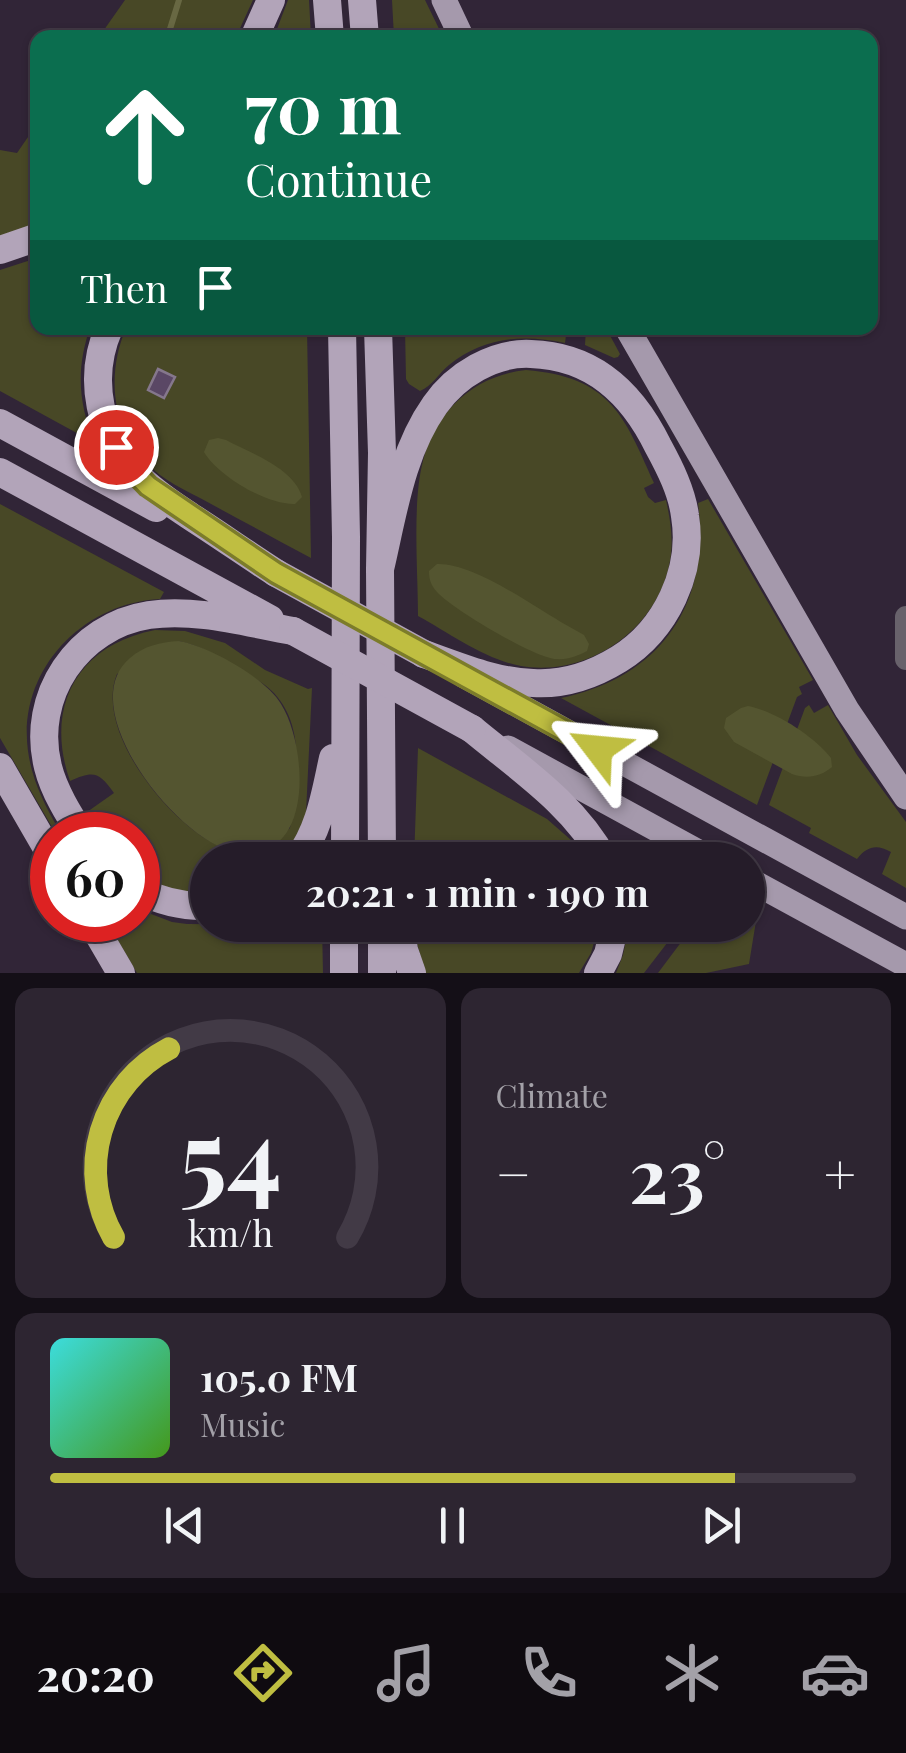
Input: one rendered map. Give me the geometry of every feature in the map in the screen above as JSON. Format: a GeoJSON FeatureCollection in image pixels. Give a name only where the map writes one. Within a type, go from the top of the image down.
{"type":"FeatureCollection","features":[{"type":"Feature","properties":{"kind":"highway"},"geometry":{"type":"LineString","coordinates":[[258,30],[271,0]]}},
{"type":"Feature","properties":{"kind":"highway"},"geometry":{"type":"LineString","coordinates":[[327,0],[329,30]]}},
{"type":"Feature","properties":{"kind":"highway"},"geometry":{"type":"LineString","coordinates":[[362,0],[364,30]]}},
{"type":"Feature","properties":{"kind":"highway"},"geometry":{"type":"LineString","coordinates":[[0,250],[30,241]]}},
{"type":"Feature","properties":{"kind":"highway"},"geometry":{"type":"LineString","coordinates":[[107,335],[100,356],[98,393],[106,428],[126,463],[160,496],[276,573]]}},
{"type":"Feature","properties":{"kind":"highway"},"geometry":{"type":"LineString","coordinates":[[323,335],[346,537]]}},
{"type":"Feature","properties":{"kind":"highway"},"geometry":{"type":"LineString","coordinates":[[342,335],[345,842]]}},
{"type":"Feature","properties":{"kind":"highway"},"geometry":{"type":"LineString","coordinates":[[378,335],[382,842]]}},
{"type":"Feature","properties":{"kind":"highway"},"geometry":{"type":"LineString","coordinates":[[0,422],[424,654],[508,682],[562,682],[596,672],[632,652],[669,607],[684,566],[687,526],[674,479],[642,418],[621,390],[598,372],[570,360],[504,356],[476,368],[452,385],[434,406],[406,461],[380,569]]}},
{"type":"Feature","properties":{"kind":"highway"},"geometry":{"type":"LineString","coordinates":[[0,472],[472,729],[571,813],[591,842]]}},
{"type":"Feature","properties":{"kind":"highway"},"geometry":{"type":"LineString","coordinates":[[70,812],[48,770],[44,732],[52,692],[84,645],[115,625],[161,614],[210,617],[293,632]]}},
{"type":"Feature","properties":{"kind":"highway"},"geometry":{"type":"LineString","coordinates":[[309,842],[318,823],[345,703]]}},
{"type":"Feature","properties":{"kind":"highway"},"geometry":{"type":"LineString","coordinates":[[0,767],[30,818]]}},
{"type":"Feature","properties":{"kind":"highway"},"geometry":{"type":"LineString","coordinates":[[382,806],[387,842]]}},
{"type":"Feature","properties":{"kind":"highway"},"geometry":{"type":"LineString","coordinates":[[160,900],[190,905]]}},
{"type":"Feature","properties":{"kind":"highway"},"geometry":{"type":"LineString","coordinates":[[103,942],[121,973]]}},
{"type":"Feature","properties":{"kind":"highway"},"geometry":{"type":"LineString","coordinates":[[344,942],[344,973]]}},
{"type":"Feature","properties":{"kind":"highway"},"geometry":{"type":"LineString","coordinates":[[382,942],[382,973]]}},
{"type":"Feature","properties":{"kind":"highway"},"geometry":{"type":"LineString","coordinates":[[403,942],[412,973]]}},
{"type":"Feature","properties":{"kind":"highway"},"geometry":{"type":"LineString","coordinates":[[598,973],[611,942]]}},
{"type":"Feature","properties":{"kind":"main road"},"geometry":{"type":"LineString","coordinates":[[444,0],[458,30]]}},
{"type":"Feature","properties":{"kind":"main road"},"geometry":{"type":"LineString","coordinates":[[631,335],[847,710],[906,796]]}},
{"type":"Feature","properties":{"kind":"main road"},"geometry":{"type":"LineString","coordinates":[[424,654],[906,917]]}},
{"type":"Feature","properties":{"kind":"main road"},"geometry":{"type":"LineString","coordinates":[[472,729],[681,842]]}},
{"type":"Feature","properties":{"kind":"main road"},"geometry":{"type":"LineString","coordinates":[[765,887],[906,964]]}},
{"type":"Feature","properties":{"kind":"shaded area"},"geometry":{"type":"Polygon","coordinates":[[[125,0],[253,0],[239,30],[104,30],[125,0]]]}},
{"type":"Feature","properties":{"kind":"shaded area"},"geometry":{"type":"Polygon","coordinates":[[[288,0],[309,0],[311,30],[277,30],[288,0]]]}},
{"type":"Feature","properties":{"kind":"shaded area"},"geometry":{"type":"Polygon","coordinates":[[[392,0],[425,0],[440,30],[394,30],[392,0]]]}},
{"type":"Feature","properties":{"kind":"shaded area"},"geometry":{"type":"Polygon","coordinates":[[[30,134],[30,226],[0,237],[0,150],[17,153],[30,134]]]}},
{"type":"Feature","properties":{"kind":"shaded area"},"geometry":{"type":"Polygon","coordinates":[[[30,260],[30,335],[88,335],[81,386],[95,443],[0,391],[0,270],[30,260]]]}},
{"type":"Feature","properties":{"kind":"shaded area"},"geometry":{"type":"Polygon","coordinates":[[[124,335],[307,335],[311,558],[175,485],[144,461],[132,445],[117,408],[115,368],[124,335]]]}},
{"type":"Feature","properties":{"kind":"shaded area"},"geometry":{"type":"Polygon","coordinates":[[[405,335],[566,335],[565,343],[519,339],[476,348],[420,391],[406,379],[405,335]]]}},
{"type":"Feature","properties":{"kind":"shaded area"},"geometry":{"type":"Polygon","coordinates":[[[586,335],[610,335],[620,354],[614,358],[585,345],[586,335]]]}},
{"type":"Feature","properties":{"kind":"shaded area"},"geometry":{"type":"Polygon","coordinates":[[[526,370],[577,381],[610,404],[633,438],[654,483],[644,488],[648,497],[655,503],[666,500],[671,534],[665,580],[638,624],[597,655],[547,668],[494,658],[418,616],[418,496],[429,443],[447,412],[474,388],[507,373],[526,370]]]}},
{"type":"Feature","properties":{"kind":"shaded area"},"geometry":{"type":"Polygon","coordinates":[[[708,499],[813,680],[799,687],[802,694],[797,697],[757,805],[561,698],[596,688],[626,673],[652,654],[672,630],[687,604],[696,573],[700,540],[698,503],[708,499]]]}},
{"type":"Feature","properties":{"kind":"shaded area"},"geometry":{"type":"Polygon","coordinates":[[[0,504],[164,592],[160,599],[131,603],[81,628],[44,669],[27,722],[28,751],[39,792],[50,812],[43,812],[0,738],[0,504]]]}},
{"type":"Feature","properties":{"kind":"shaded area"},"geometry":{"type":"Polygon","coordinates":[[[155,630],[185,631],[225,643],[265,670],[312,688],[306,813],[294,842],[275,842],[290,828],[296,776],[295,740],[285,708],[267,687],[204,649],[179,641],[117,674],[113,696],[116,721],[139,771],[176,815],[212,842],[190,842],[190,892],[160,885],[160,812],[87,812],[114,793],[95,775],[70,781],[61,728],[74,683],[105,650],[155,630]]]}},
{"type":"Feature","properties":{"kind":"shaded area"},"geometry":{"type":"Polygon","coordinates":[[[809,705],[814,713],[828,705],[857,755],[906,822],[906,888],[882,874],[891,852],[873,848],[857,859],[769,805],[809,705]]]}},
{"type":"Feature","properties":{"kind":"shaded area"},"geometry":{"type":"Polygon","coordinates":[[[418,748],[547,819],[572,842],[415,842],[418,748]]]}},
{"type":"Feature","properties":{"kind":"shaded area"},"geometry":{"type":"Polygon","coordinates":[[[160,917],[190,924],[190,942],[322,942],[323,973],[137,973],[119,942],[160,942],[160,917]]]}},
{"type":"Feature","properties":{"kind":"shaded area"},"geometry":{"type":"Polygon","coordinates":[[[417,942],[594,942],[579,973],[425,973],[417,942]]]}},
{"type":"Feature","properties":{"kind":"shaded area"},"geometry":{"type":"Polygon","coordinates":[[[626,942],[668,942],[644,973],[616,973],[626,942]]]}},
{"type":"Feature","properties":{"kind":"shaded area"},"geometry":{"type":"Polygon","coordinates":[[[681,942],[753,942],[749,964],[706,973],[658,973],[681,942]]]}},
{"type":"Feature","properties":{"kind":"green space"},"geometry":{"type":"Polygon","coordinates":[[[218,438],[281,470],[302,497],[295,504],[271,500],[232,479],[204,452],[209,440],[218,438]]]}},
{"type":"Feature","properties":{"kind":"green space"},"geometry":{"type":"Polygon","coordinates":[[[437,564],[469,571],[504,588],[584,635],[589,644],[587,651],[564,659],[545,657],[494,631],[437,592],[429,571],[437,564]]]}},
{"type":"Feature","properties":{"kind":"green space"},"geometry":{"type":"Polygon","coordinates":[[[179,641],[220,656],[263,684],[281,704],[290,723],[299,773],[292,822],[277,842],[212,842],[162,800],[140,770],[123,739],[114,708],[115,680],[130,658],[159,644],[179,641]]]}},
{"type":"Feature","properties":{"kind":"green space"},"geometry":{"type":"Polygon","coordinates":[[[748,706],[770,713],[804,733],[831,758],[832,767],[818,775],[798,776],[734,742],[724,728],[726,718],[748,706]]]}},
{"type":"Feature","properties":{"kind":"building"},"geometry":{"type":"Polygon","coordinates":[[[158,369],[175,377],[164,398],[148,390],[158,369]]]}},
{"type":"Feature","properties":{"kind":"waterway"},"geometry":{"type":"LineString","coordinates":[[170,29],[179,0]]}},
{"type":"Feature","properties":{"kind":"route"},"geometry":{"type":"LineString","coordinates":[[116,447],[126,463],[160,496],[276,573],[598,749]]}}]}
